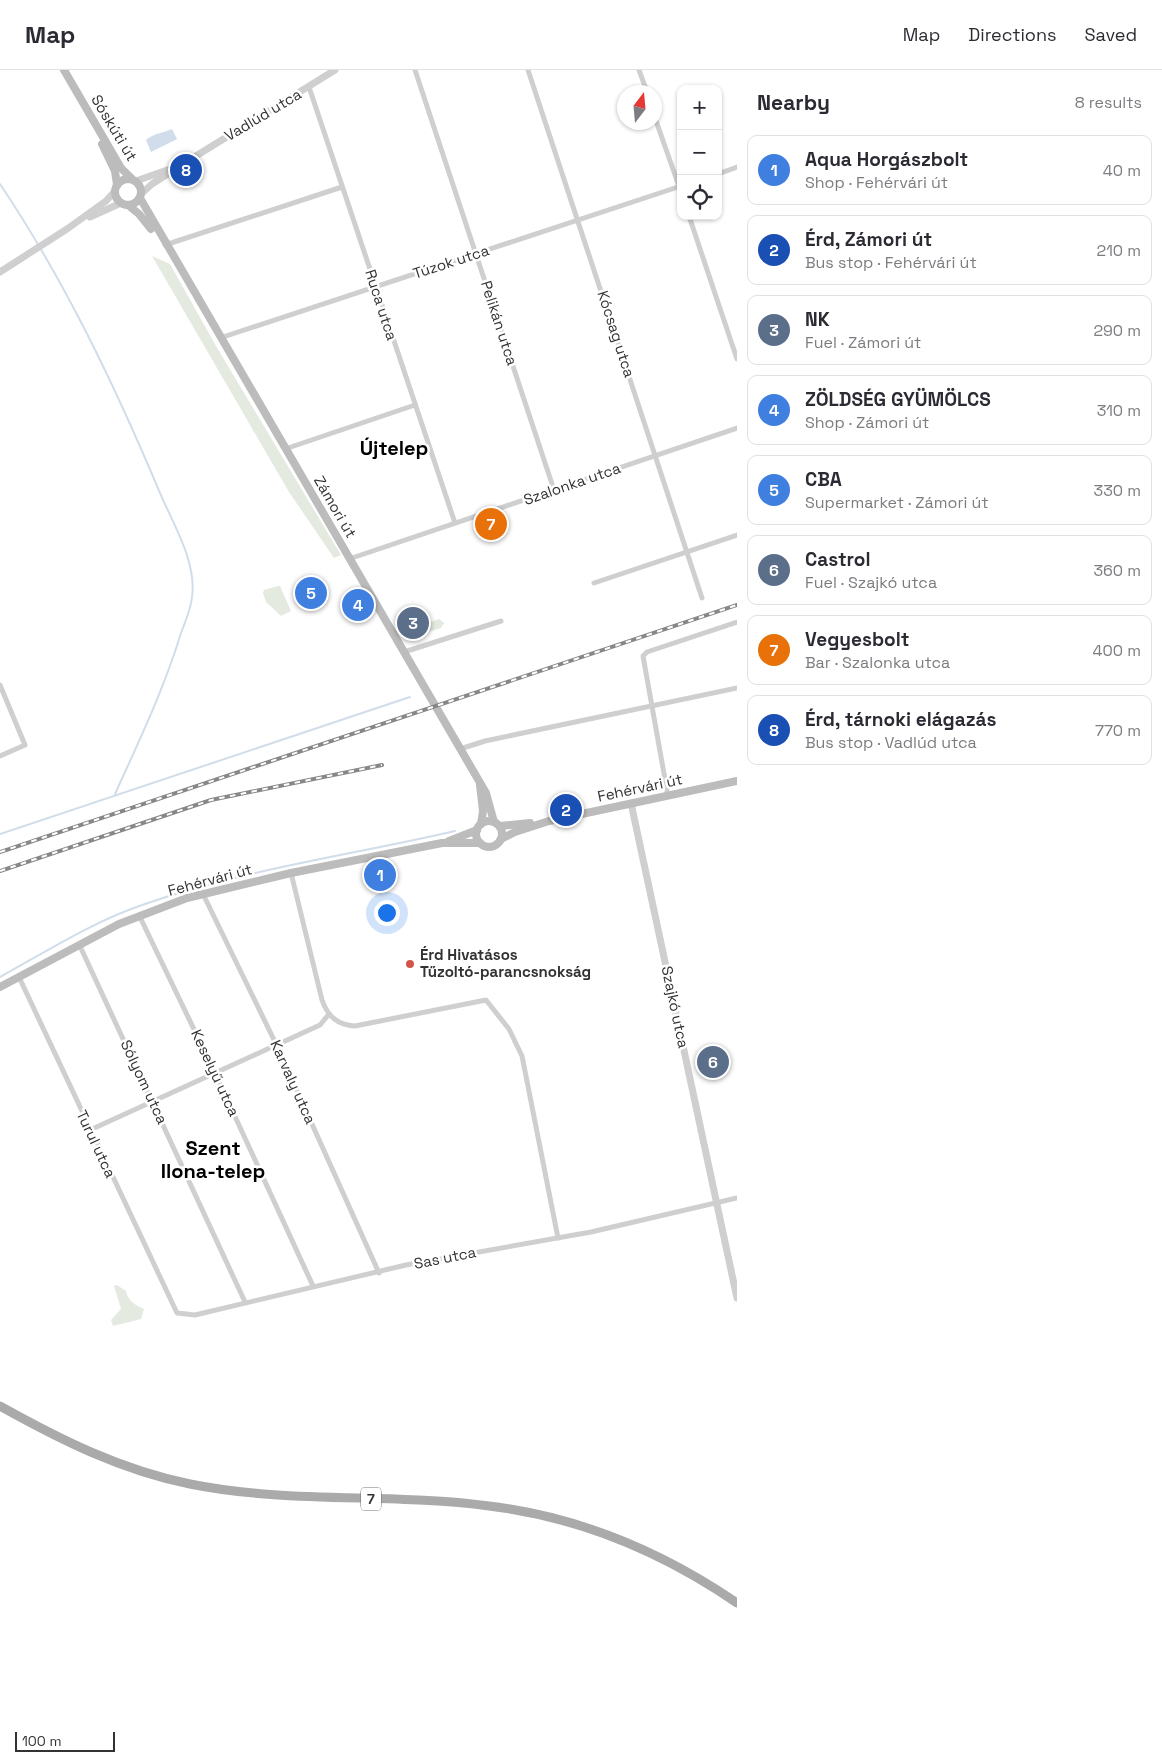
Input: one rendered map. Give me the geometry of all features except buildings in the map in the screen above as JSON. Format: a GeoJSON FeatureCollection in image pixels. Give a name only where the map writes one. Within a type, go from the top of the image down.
{"type":"FeatureCollection","features":[{"type":"Feature","properties":{"kind":"main road","name":"Sóskúti út"},"geometry":{"type":"LineString","coordinates":[[64,70],[121,168],[134,180]]}},
{"type":"Feature","properties":{"kind":"main road","name":"Sóskúti út"},"geometry":{"type":"LineString","coordinates":[[75,88],[115,171],[116,188]]}},
{"type":"Feature","properties":{"kind":"main road"},"geometry":{"type":"LineString","coordinates":[[122,180],[134,180],[141,188],[140,196],[134,203],[124,204],[117,198],[116,188],[122,180]]}},
{"type":"Feature","properties":{"kind":"main road","name":"Zámori út"},"geometry":{"type":"LineString","coordinates":[[140,196],[165,245],[486,792],[497,824]]}},
{"type":"Feature","properties":{"kind":"main road","name":"Zámori út"},"geometry":{"type":"LineString","coordinates":[[124,204],[140,214],[165,245]]}},
{"type":"Feature","properties":{"kind":"main road","name":"Fehérvári út"},"geometry":{"type":"LineString","coordinates":[[501,839],[515,832],[549,821],[737,781]]}},
{"type":"Feature","properties":{"kind":"main road","name":"Zámori út"},"geometry":{"type":"LineString","coordinates":[[479,827],[483,811],[480,783]]}},
{"type":"Feature","properties":{"kind":"main road"},"geometry":{"type":"LineString","coordinates":[[488,821],[497,824],[502,833],[501,839],[492,847],[480,843],[477,836],[479,827],[488,821]]}},
{"type":"Feature","properties":{"kind":"main road","name":"Fehérvári út"},"geometry":{"type":"LineString","coordinates":[[497,824],[549,821]]}},
{"type":"Feature","properties":{"kind":"main road","name":"Fehérvári út"},"geometry":{"type":"LineString","coordinates":[[442,844],[479,827]]}},
{"type":"Feature","properties":{"kind":"main road","name":"Fehérvári út"},"geometry":{"type":"LineString","coordinates":[[0,987],[78,944],[139,915],[203,894],[291,873],[442,844],[480,843]]}},
{"type":"Feature","properties":{"kind":"main road","name":"7"},"geometry":{"type":"LineString","coordinates":[[0,1406],[83,1450],[121,1465],[191,1484],[238,1492],[488,1505],[555,1517],[589,1527],[656,1554],[687,1570],[737,1603]]}},
{"type":"Feature","properties":{"kind":"street","name":"Vadlúd utca"},"geometry":{"type":"LineString","coordinates":[[140,196],[146,188],[335,70]]}},
{"type":"Feature","properties":{"kind":"street","name":"Pelikán utca"},"geometry":{"type":"LineString","coordinates":[[415,70],[554,490]]}},
{"type":"Feature","properties":{"kind":"street","name":"Kócsag utca"},"geometry":{"type":"LineString","coordinates":[[528,70],[655,456],[689,551],[702,598]]}},
{"type":"Feature","properties":{"kind":"street"},"geometry":{"type":"LineString","coordinates":[[639,70],[644,85]]}},
{"type":"Feature","properties":{"kind":"street","name":"Ruca utca"},"geometry":{"type":"LineString","coordinates":[[309,87],[455,523]]}},
{"type":"Feature","properties":{"kind":"street"},"geometry":{"type":"LineString","coordinates":[[659,130],[677,180]]}},
{"type":"Feature","properties":{"kind":"street","name":"Vadlúd utca"},"geometry":{"type":"LineString","coordinates":[[134,180],[191,159]]}},
{"type":"Feature","properties":{"kind":"street"},"geometry":{"type":"LineString","coordinates":[[722,173],[737,167]]}},
{"type":"Feature","properties":{"kind":"street"},"geometry":{"type":"LineString","coordinates":[[165,245],[342,187]]}},
{"type":"Feature","properties":{"kind":"street"},"geometry":{"type":"LineString","coordinates":[[0,272],[44,245],[106,201],[116,188]]}},
{"type":"Feature","properties":{"kind":"street","name":"Túzok utca"},"geometry":{"type":"LineString","coordinates":[[220,338],[677,189]]}},
{"type":"Feature","properties":{"kind":"street"},"geometry":{"type":"LineString","coordinates":[[67,229],[124,204]]}},
{"type":"Feature","properties":{"kind":"street"},"geometry":{"type":"LineString","coordinates":[[690,220],[737,360]]}},
{"type":"Feature","properties":{"kind":"street"},"geometry":{"type":"LineString","coordinates":[[285,449],[415,405]]}},
{"type":"Feature","properties":{"kind":"street","name":"Szalonka utca"},"geometry":{"type":"LineString","coordinates":[[349,559],[737,428]]}},
{"type":"Feature","properties":{"kind":"street"},"geometry":{"type":"LineString","coordinates":[[594,583],[737,536]]}},
{"type":"Feature","properties":{"kind":"street"},"geometry":{"type":"LineString","coordinates":[[404,652],[501,621]]}},
{"type":"Feature","properties":{"kind":"street"},"geometry":{"type":"LineString","coordinates":[[668,796],[642,658],[647,652],[737,622]]}},
{"type":"Feature","properties":{"kind":"street"},"geometry":{"type":"LineString","coordinates":[[0,685],[25,745],[0,756]]}},
{"type":"Feature","properties":{"kind":"street"},"geometry":{"type":"LineString","coordinates":[[460,748],[485,741],[737,688]]}},
{"type":"Feature","properties":{"kind":"street","name":"Szajkó utca"},"geometry":{"type":"LineString","coordinates":[[631,803],[737,1298]]}},
{"type":"Feature","properties":{"kind":"street"},"geometry":{"type":"LineString","coordinates":[[291,873],[322,1000],[329,1014],[341,1024],[355,1026],[486,1000],[509,1029],[522,1056],[558,1238]]}},
{"type":"Feature","properties":{"kind":"street","name":"Karvaly utca"},"geometry":{"type":"LineString","coordinates":[[203,894],[276,1044],[379,1273]]}},
{"type":"Feature","properties":{"kind":"street","name":"Keselyű utca"},"geometry":{"type":"LineString","coordinates":[[139,915],[215,1072],[314,1286]]}},
{"type":"Feature","properties":{"kind":"street","name":"Sólyom utca"},"geometry":{"type":"LineString","coordinates":[[78,944],[245,1302]]}},
{"type":"Feature","properties":{"kind":"street","name":"Turul utca"},"geometry":{"type":"LineString","coordinates":[[18,977],[174,1312]]}},
{"type":"Feature","properties":{"kind":"street"},"geometry":{"type":"LineString","coordinates":[[90,1130],[320,1025],[329,1014]]}},
{"type":"Feature","properties":{"kind":"street","name":"Sas utca"},"geometry":{"type":"LineString","coordinates":[[174,1312],[183,1315],[196,1314],[427,1261],[591,1232],[737,1198]]}},
{"type":"Feature","properties":{"kind":"shaded area"},"geometry":{"type":"Polygon","coordinates":[[[172,129],[177,139],[151,152],[146,140],[155,134],[172,129]]]}},
{"type":"Feature","properties":{"kind":"shaded area"},"geometry":{"type":"Polygon","coordinates":[[[152,256],[170,264],[216,346],[341,555],[334,558],[289,492],[152,256]]]}},
{"type":"Feature","properties":{"kind":"shaded area"},"geometry":{"type":"Polygon","coordinates":[[[280,586],[291,611],[281,616],[266,602],[263,593],[264,590],[280,586]]]}},
{"type":"Feature","properties":{"kind":"shaded area"},"geometry":{"type":"Polygon","coordinates":[[[439,619],[444,623],[441,628],[409,638],[405,631],[439,619]]]}},
{"type":"Feature","properties":{"kind":"shaded area"},"geometry":{"type":"Polygon","coordinates":[[[117,1285],[126,1291],[132,1302],[144,1309],[141,1319],[113,1326],[111,1320],[121,1309],[114,1286],[117,1285]]]}},
{"type":"Feature","properties":{"kind":"waterway"},"geometry":{"type":"LineString","coordinates":[[0,184],[46,258],[88,335],[177,530],[191,570],[193,584],[188,615],[159,695],[115,794]]}},
{"type":"Feature","properties":{"kind":"waterway"},"geometry":{"type":"LineString","coordinates":[[0,834],[410,697]]}},
{"type":"Feature","properties":{"kind":"waterway"},"geometry":{"type":"LineString","coordinates":[[0,977],[89,928],[145,904],[222,881],[260,872],[455,831]]}},
{"type":"Feature","properties":{"kind":"railway"},"geometry":{"type":"LineString","coordinates":[[0,852],[737,605]]}},
{"type":"Feature","properties":{"kind":"railway"},"geometry":{"type":"LineString","coordinates":[[0,871],[211,800],[382,765]]}},
{"type":"Feature","properties":{"kind":"place","name":"Érd, tárnoki elágazás"},"geometry":{"type":"Point","coordinates":[186,170]}},
{"type":"Feature","properties":{"kind":"place","name":"Vegyesbolt"},"geometry":{"type":"Point","coordinates":[491,524]}},
{"type":"Feature","properties":{"kind":"place","name":"CBA"},"geometry":{"type":"Point","coordinates":[311,593]}},
{"type":"Feature","properties":{"kind":"place","name":"ZÖLDSÉG GYÜMÖLCS"},"geometry":{"type":"Point","coordinates":[358,605]}},
{"type":"Feature","properties":{"kind":"place","name":"NK"},"geometry":{"type":"Point","coordinates":[413,623]}},
{"type":"Feature","properties":{"kind":"place","name":"Érd, Zámori út"},"geometry":{"type":"Point","coordinates":[566,810]}},
{"type":"Feature","properties":{"kind":"place","name":"Aqua Horgászbolt"},"geometry":{"type":"Point","coordinates":[380,875]}},
{"type":"Feature","properties":{"kind":"place","name":"Érd Hivatásos Tűzoltó-parancsnokság"},"geometry":{"type":"Point","coordinates":[410,964]}},
{"type":"Feature","properties":{"kind":"place","name":"Castrol"},"geometry":{"type":"Point","coordinates":[713,1062]}},
{"type":"Feature","properties":{"kind":"district","name":"Újtelep"},"geometry":{"type":"Point","coordinates":[394,448]}},
{"type":"Feature","properties":{"kind":"district","name":"Szent Ilona-telep"},"geometry":{"type":"Point","coordinates":[213,1160]}}]}
